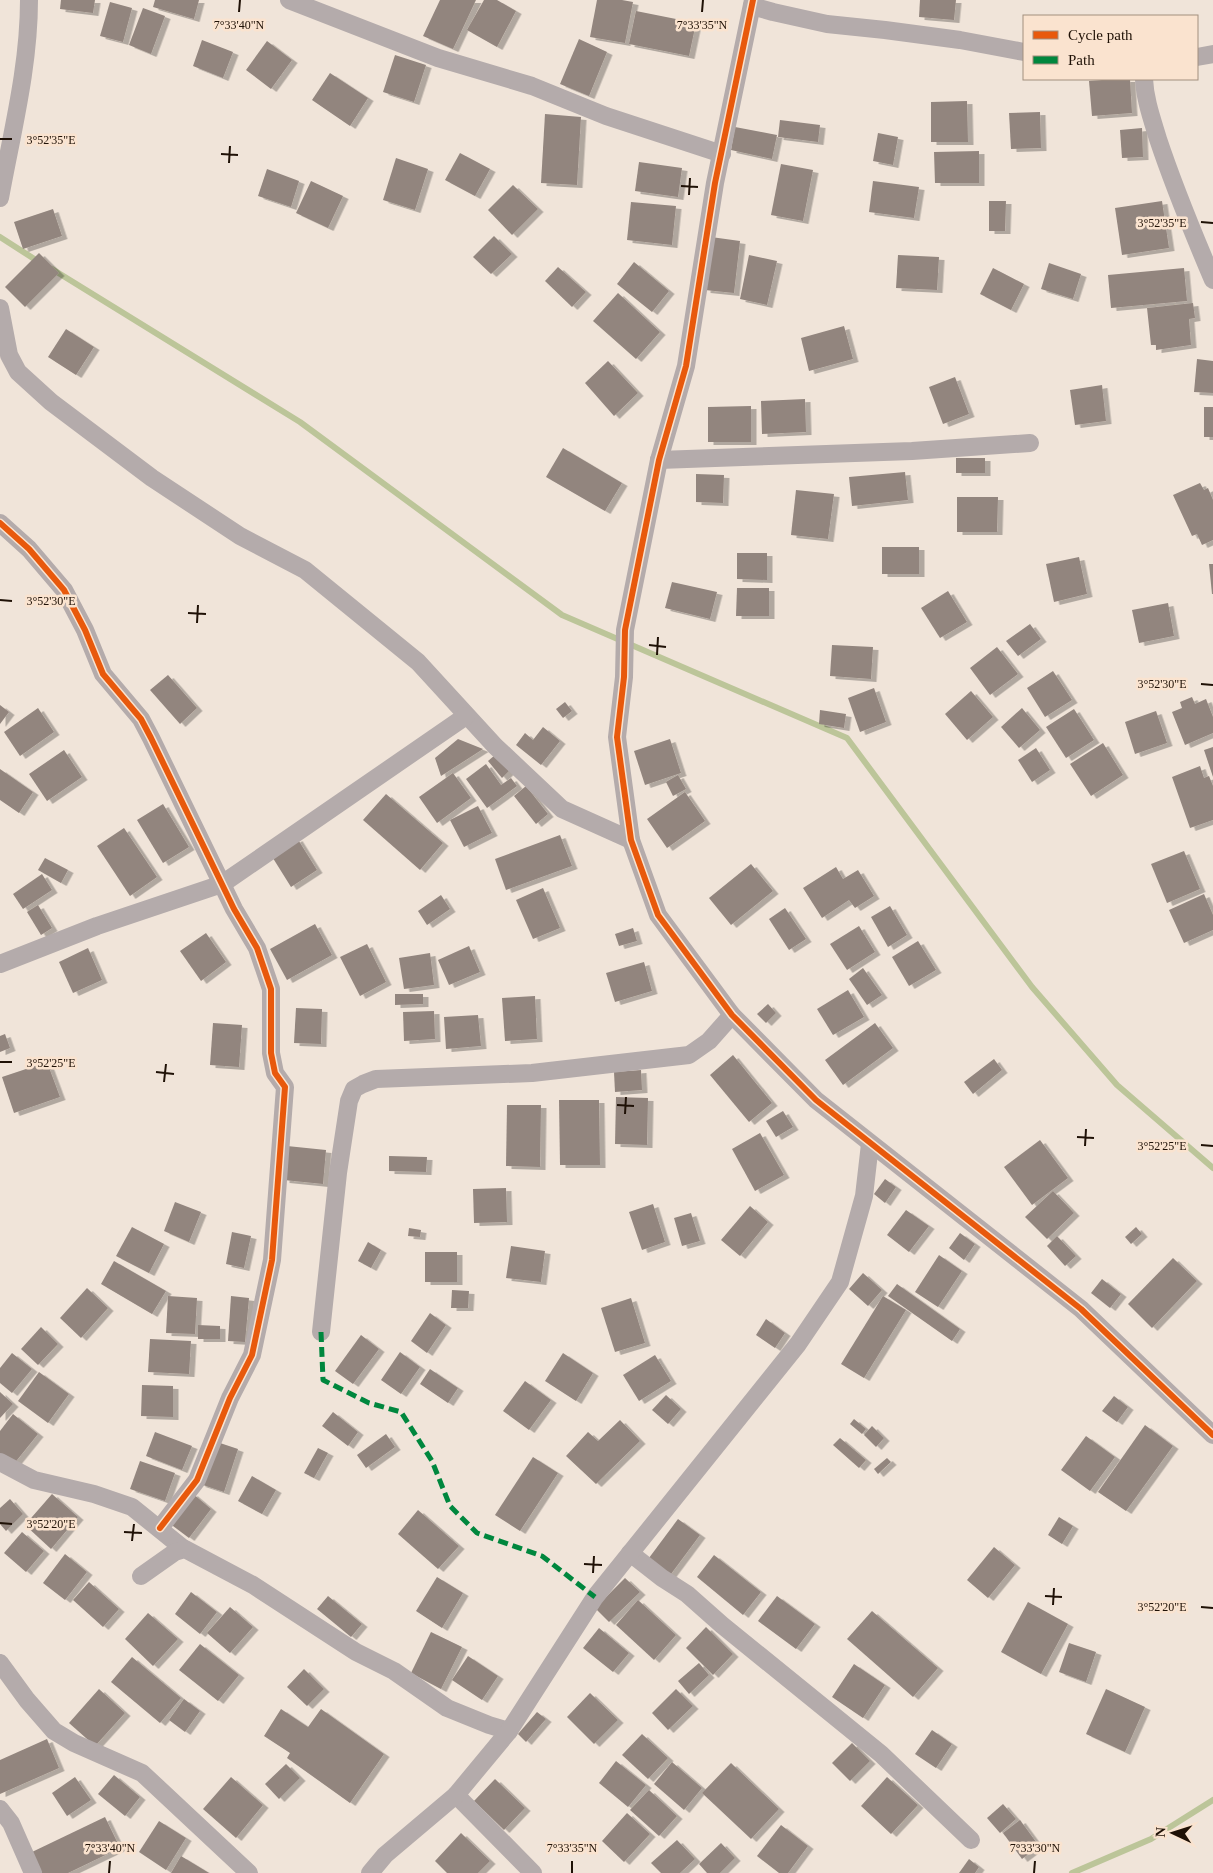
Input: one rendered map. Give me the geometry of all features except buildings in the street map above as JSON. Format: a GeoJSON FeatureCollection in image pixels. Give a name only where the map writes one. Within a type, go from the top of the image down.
{"type":"FeatureCollection","features":[{"type":"Feature","properties":{"kind":"street"},"geometry":{"type":"LineString","coordinates":[[1,186],[19,107],[29,30],[29,0]]}},
{"type":"Feature","properties":{"kind":"street"},"geometry":{"type":"LineString","coordinates":[[289,0],[438,58],[532,86],[606,116],[722,154]]}},
{"type":"Feature","properties":{"kind":"street"},"geometry":{"type":"LineString","coordinates":[[1023,52],[960,40],[827,24],[773,12],[753,3],[710,212],[686,366],[658,460],[625,630],[624,677],[617,737],[631,840],[658,914],[732,1015],[816,1100],[1081,1309],[1213,1435]]}},
{"type":"Feature","properties":{"kind":"street"},"geometry":{"type":"LineString","coordinates":[[1198,57],[1213,54]]}},
{"type":"Feature","properties":{"kind":"street"},"geometry":{"type":"LineString","coordinates":[[1144,80],[1145,96],[1166,161],[1187,220],[1213,280]]}},
{"type":"Feature","properties":{"kind":"street"},"geometry":{"type":"LineString","coordinates":[[0,308],[4,361],[51,402],[152,478],[240,536],[305,570],[418,662],[495,746],[562,809],[631,840]]}},
{"type":"Feature","properties":{"kind":"street"},"geometry":{"type":"LineString","coordinates":[[658,460],[912,452],[1030,443]]}},
{"type":"Feature","properties":{"kind":"street"},"geometry":{"type":"LineString","coordinates":[[0,523],[29,549],[64,590],[85,630],[103,674],[141,720],[222,884],[257,948],[270,989],[271,1053],[275,1073],[285,1087],[272,1260],[252,1355],[230,1398],[197,1480],[160,1528]]}},
{"type":"Feature","properties":{"kind":"street"},"geometry":{"type":"LineString","coordinates":[[0,964],[97,926],[222,884],[466,716]]}},
{"type":"Feature","properties":{"kind":"street"},"geometry":{"type":"LineString","coordinates":[[322,1332],[338,1173],[349,1101],[354,1089],[376,1079],[532,1073],[689,1055],[709,1041],[732,1015]]}},
{"type":"Feature","properties":{"kind":"street"},"geometry":{"type":"LineString","coordinates":[[370,1873],[385,1855],[456,1794],[509,1731],[595,1597],[798,1344],[840,1282],[864,1196],[870,1144]]}},
{"type":"Feature","properties":{"kind":"street"},"geometry":{"type":"LineString","coordinates":[[0,1462],[34,1480],[94,1494],[132,1507],[184,1549],[253,1585],[356,1652],[394,1671],[447,1708],[509,1731]]}},
{"type":"Feature","properties":{"kind":"street"},"geometry":{"type":"LineString","coordinates":[[141,1576],[175,1552],[184,1549]]}},
{"type":"Feature","properties":{"kind":"street"},"geometry":{"type":"LineString","coordinates":[[630,1552],[662,1578],[688,1594],[722,1625],[881,1754],[971,1840]]}},
{"type":"Feature","properties":{"kind":"street"},"geometry":{"type":"LineString","coordinates":[[0,1663],[27,1700],[54,1731],[74,1743],[142,1773],[249,1873]]}},
{"type":"Feature","properties":{"kind":"street"},"geometry":{"type":"LineString","coordinates":[[456,1794],[533,1873]]}},
{"type":"Feature","properties":{"kind":"street"},"geometry":{"type":"LineString","coordinates":[[0,1809],[11,1823],[33,1873]]}},
{"type":"Feature","properties":{"kind":"waterway"},"geometry":{"type":"LineString","coordinates":[[0,237],[39,262]]}},
{"type":"Feature","properties":{"kind":"waterway"},"geometry":{"type":"LineString","coordinates":[[52,269],[300,422],[562,615],[847,738],[1032,987],[1117,1085],[1213,1168]]}},
{"type":"Feature","properties":{"kind":"waterway"},"geometry":{"type":"LineString","coordinates":[[1072,1873],[1151,1839],[1213,1800]]}},
{"type":"Feature","properties":{"kind":"marked path"},"geometry":{"type":"LineString","coordinates":[[321,1332],[323,1380],[369,1403],[401,1412],[432,1461],[450,1506],[477,1533],[542,1556],[595,1597]]}},
{"type":"Feature","properties":{"kind":"cycle path"},"geometry":{"type":"LineString","coordinates":[[753,0],[715,183],[686,366],[659,460],[625,630],[624,677],[617,737],[631,840],[658,915],[732,1015],[816,1100],[1081,1309],[1213,1435]]}},
{"type":"Feature","properties":{"kind":"cycle path"},"geometry":{"type":"LineString","coordinates":[[0,523],[29,549],[64,590],[85,630],[103,674],[141,719],[234,909],[257,948],[271,989],[271,1053],[275,1073],[285,1087],[272,1260],[252,1355],[230,1398],[197,1480],[160,1528]]}}]}
